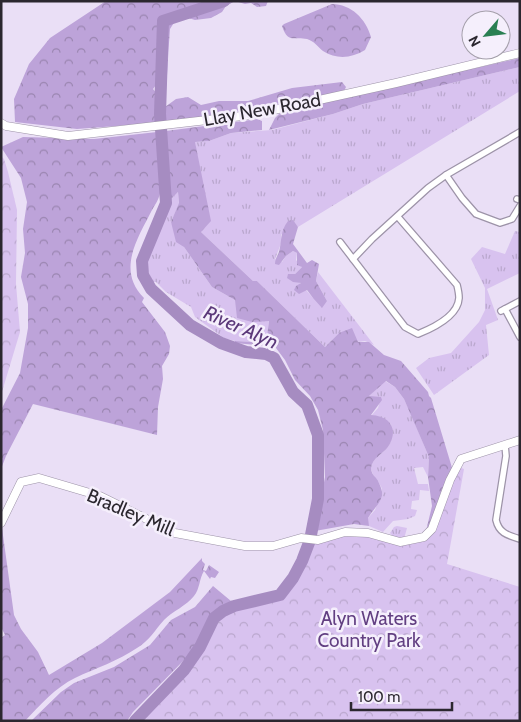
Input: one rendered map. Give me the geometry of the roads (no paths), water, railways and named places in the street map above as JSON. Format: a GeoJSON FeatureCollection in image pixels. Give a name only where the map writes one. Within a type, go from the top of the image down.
{"type":"FeatureCollection","features":[{"type":"Feature","properties":{"kind":"street","name":"Llay New Road"},"geometry":{"type":"LineString","coordinates":[[1,123],[6,126],[68,136],[251,115],[520,53]]}},
{"type":"Feature","properties":{"kind":"street"},"geometry":{"type":"LineString","coordinates":[[353,259],[428,188],[446,175],[520,132]]}},
{"type":"Feature","properties":{"kind":"street"},"geometry":{"type":"LineString","coordinates":[[446,175],[476,214],[500,222],[512,219],[520,206]]}},
{"type":"Feature","properties":{"kind":"street"},"geometry":{"type":"LineString","coordinates":[[340,242],[405,328],[418,334],[434,328],[453,311],[459,298],[457,285],[398,217]]}},
{"type":"Feature","properties":{"kind":"street"},"geometry":{"type":"LineString","coordinates":[[520,301],[503,310],[520,337]]}},
{"type":"Feature","properties":{"kind":"street","name":"Bradley Mill"},"geometry":{"type":"LineString","coordinates":[[1,523],[21,482],[39,478],[100,496],[175,533],[245,546],[273,546],[301,538],[318,540],[345,532],[368,532],[400,542],[424,537],[432,529],[450,480],[461,459],[520,440]]}},
{"type":"Feature","properties":{"kind":"street"},"geometry":{"type":"LineString","coordinates":[[505,444],[506,456],[496,520],[498,528],[504,534],[520,539]]}},
{"type":"Feature","properties":{"kind":"waterway","name":"River Alyn"},"geometry":{"type":"LineString","coordinates":[[135,721],[184,670],[200,647],[214,618],[234,606],[280,595],[293,578],[302,561],[310,540],[318,499],[318,435],[307,405],[293,392],[274,358],[266,354],[246,352],[221,343],[190,325],[151,289],[143,275],[142,261],[166,203],[160,114],[163,21],[224,1]]}},
{"type":"Feature","properties":{"kind":"park label","name":"Alyn Waters Country Park"},"geometry":{"type":"Point","coordinates":[369,629]}}]}
